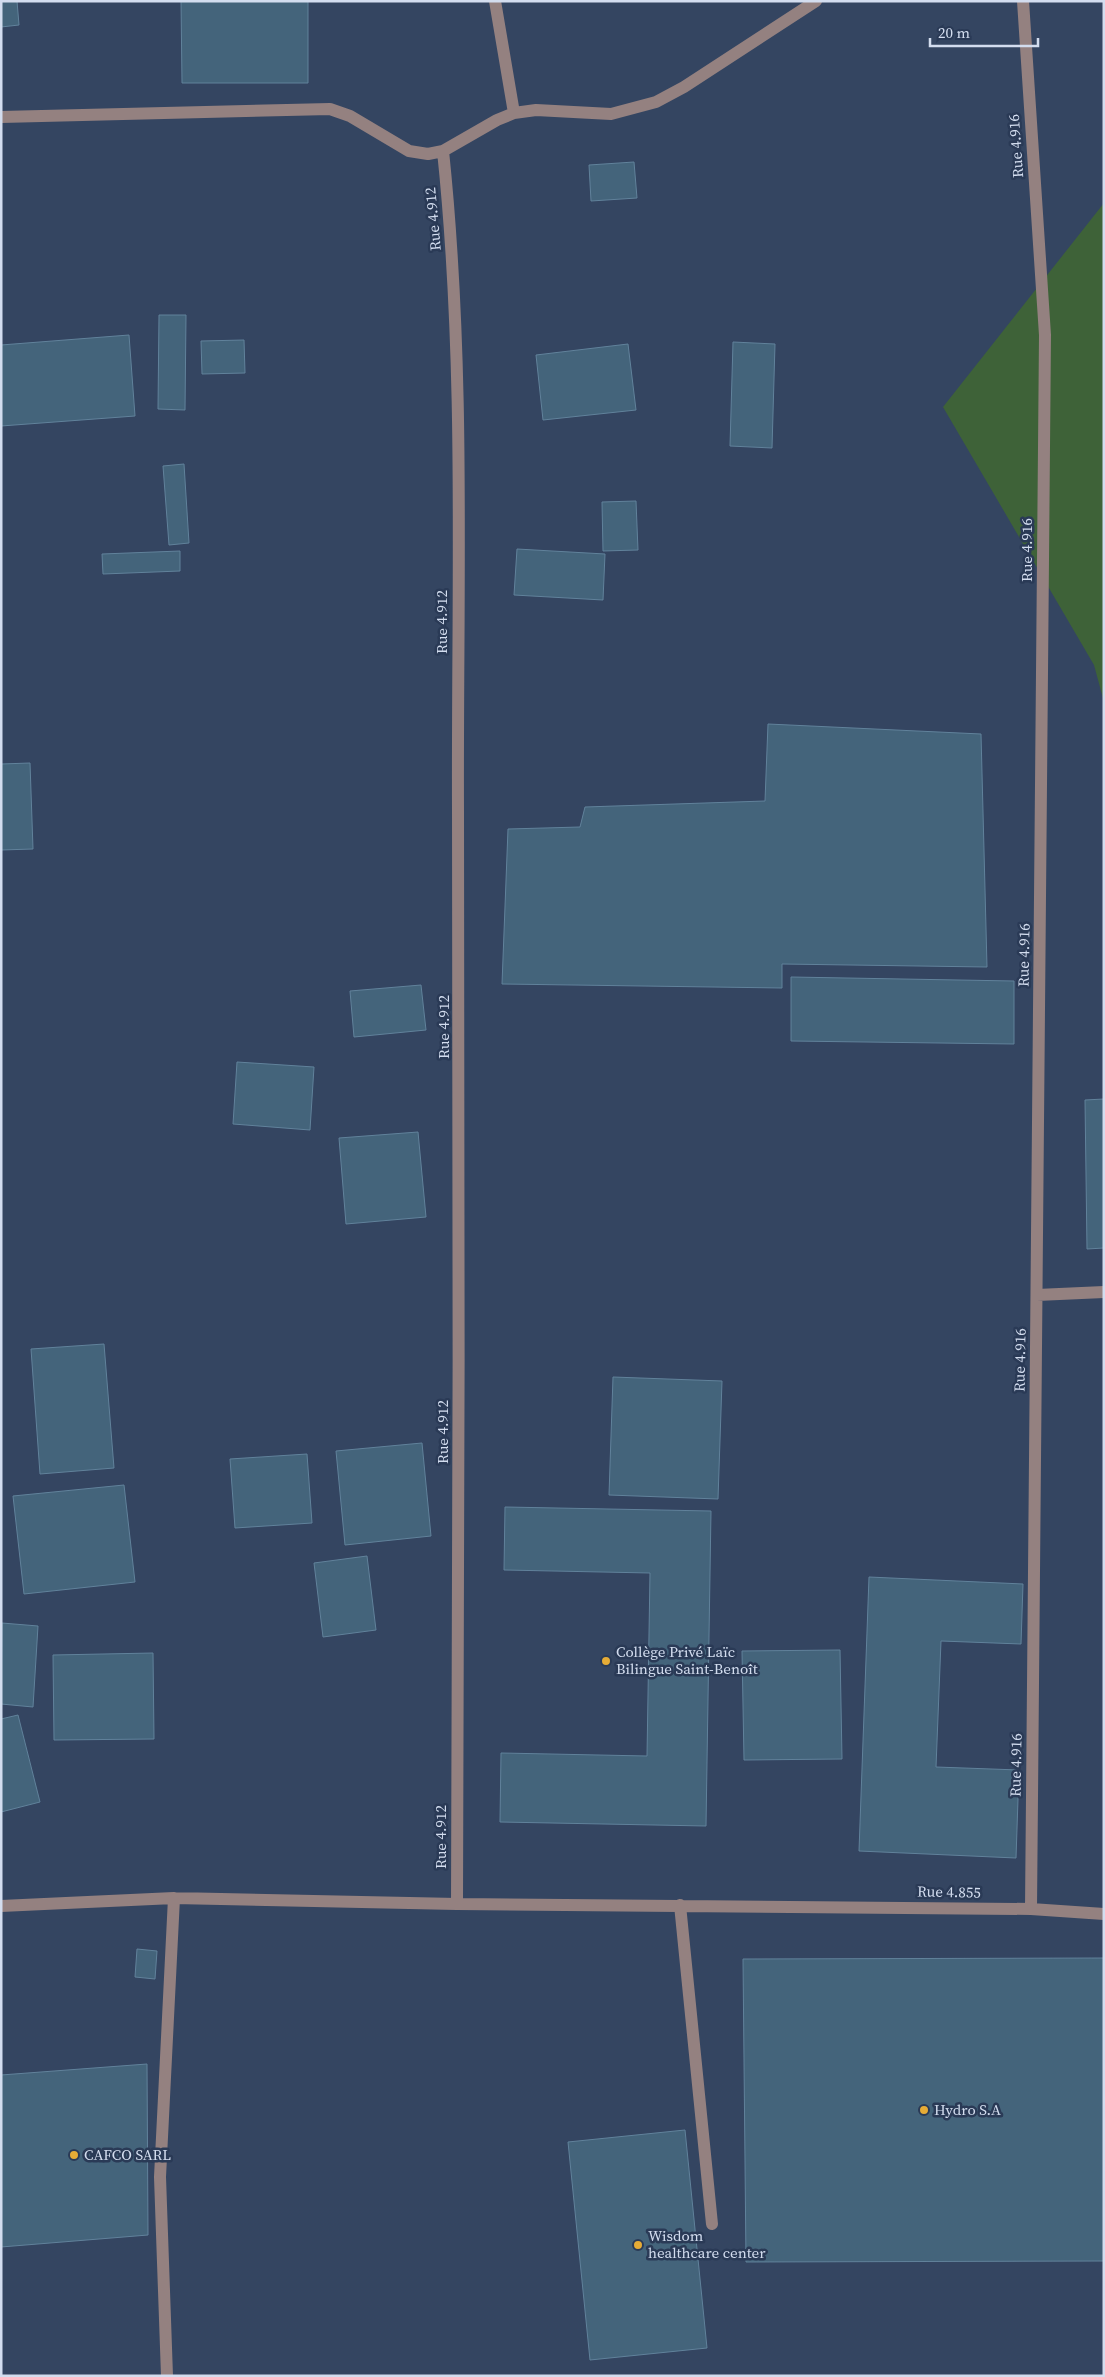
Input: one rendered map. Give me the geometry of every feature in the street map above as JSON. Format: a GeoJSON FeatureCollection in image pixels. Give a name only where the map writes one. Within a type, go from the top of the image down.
{"type":"FeatureCollection","features":[{"type":"Feature","properties":{"kind":"street"},"geometry":{"type":"LineString","coordinates":[[495,1],[514,113]]}},
{"type":"Feature","properties":{"kind":"street"},"geometry":{"type":"LineString","coordinates":[[1,117],[330,109],[350,116],[409,151],[428,154],[443,151],[497,120],[514,113],[536,110],[612,114],[656,102],[684,87],[816,1]]}},
{"type":"Feature","properties":{"kind":"street","name":"Rue 4.916"},"geometry":{"type":"LineString","coordinates":[[1023,1],[1045,336],[1031,1909]]}},
{"type":"Feature","properties":{"kind":"street","name":"Rue 4.912"},"geometry":{"type":"LineString","coordinates":[[443,151],[452,241],[458,445],[460,1104],[457,1904]]}},
{"type":"Feature","properties":{"kind":"street"},"geometry":{"type":"LineString","coordinates":[[1037,1295],[1104,1292]]}},
{"type":"Feature","properties":{"kind":"street"},"geometry":{"type":"LineString","coordinates":[[167,2376],[160,2177],[174,1898]]}},
{"type":"Feature","properties":{"kind":"street","name":"Rue 4.855"},"geometry":{"type":"LineString","coordinates":[[1,1906],[174,1898],[457,1904],[1031,1909],[1104,1914]]}},
{"type":"Feature","properties":{"kind":"street"},"geometry":{"type":"LineString","coordinates":[[680,1905],[712,2224]]}},
{"type":"Feature","properties":{"kind":"green space"},"geometry":{"type":"Polygon","coordinates":[[[1104,203],[1104,702],[1094,665],[943,407],[1104,203]]]}},
{"type":"Feature","properties":{"kind":"building"},"geometry":{"type":"Polygon","coordinates":[[[1,1],[17,1],[19,25],[1,27],[1,1]]]}},
{"type":"Feature","properties":{"kind":"building"},"geometry":{"type":"Polygon","coordinates":[[[181,1],[308,1],[308,83],[182,83],[181,1]]]}},
{"type":"Feature","properties":{"kind":"building"},"geometry":{"type":"Polygon","coordinates":[[[634,162],[637,198],[591,201],[589,165],[634,162]]]}},
{"type":"Feature","properties":{"kind":"building"},"geometry":{"type":"Polygon","coordinates":[[[159,315],[186,315],[185,410],[158,409],[159,315]]]}},
{"type":"Feature","properties":{"kind":"building"},"geometry":{"type":"Polygon","coordinates":[[[129,335],[135,416],[1,426],[1,345],[129,335]]]}},
{"type":"Feature","properties":{"kind":"building"},"geometry":{"type":"Polygon","coordinates":[[[244,340],[245,373],[202,374],[201,341],[244,340]]]}},
{"type":"Feature","properties":{"kind":"building"},"geometry":{"type":"Polygon","coordinates":[[[733,342],[775,344],[772,448],[730,446],[733,342]]]}},
{"type":"Feature","properties":{"kind":"building"},"geometry":{"type":"Polygon","coordinates":[[[628,344],[636,410],[543,420],[536,355],[628,344]]]}},
{"type":"Feature","properties":{"kind":"building"},"geometry":{"type":"Polygon","coordinates":[[[184,464],[189,543],[169,545],[163,466],[184,464]]]}},
{"type":"Feature","properties":{"kind":"building"},"geometry":{"type":"Polygon","coordinates":[[[636,501],[638,550],[603,551],[602,502],[636,501]]]}},
{"type":"Feature","properties":{"kind":"building"},"geometry":{"type":"Polygon","coordinates":[[[517,549],[605,554],[603,600],[514,595],[517,549]]]}},
{"type":"Feature","properties":{"kind":"building"},"geometry":{"type":"Polygon","coordinates":[[[180,551],[180,571],[103,574],[102,554],[180,551]]]}},
{"type":"Feature","properties":{"kind":"building"},"geometry":{"type":"Polygon","coordinates":[[[768,724],[981,734],[987,967],[782,964],[782,988],[502,984],[508,829],[580,827],[585,807],[765,801],[768,724]]]}},
{"type":"Feature","properties":{"kind":"building"},"geometry":{"type":"Polygon","coordinates":[[[30,763],[33,849],[1,850],[1,764],[30,763]]]}},
{"type":"Feature","properties":{"kind":"building"},"geometry":{"type":"Polygon","coordinates":[[[791,977],[1014,981],[1014,1044],[791,1041],[791,977]]]}},
{"type":"Feature","properties":{"kind":"building"},"geometry":{"type":"Polygon","coordinates":[[[421,985],[426,1030],[354,1037],[350,991],[421,985]]]}},
{"type":"Feature","properties":{"kind":"building"},"geometry":{"type":"Polygon","coordinates":[[[237,1062],[314,1067],[310,1130],[233,1124],[237,1062]]]}},
{"type":"Feature","properties":{"kind":"building"},"geometry":{"type":"Polygon","coordinates":[[[1104,1099],[1104,1248],[1087,1249],[1085,1100],[1104,1099]]]}},
{"type":"Feature","properties":{"kind":"building"},"geometry":{"type":"Polygon","coordinates":[[[418,1132],[426,1217],[346,1224],[339,1138],[418,1132]]]}},
{"type":"Feature","properties":{"kind":"building"},"geometry":{"type":"Polygon","coordinates":[[[104,1344],[114,1468],[40,1474],[31,1349],[104,1344]]]}},
{"type":"Feature","properties":{"kind":"building"},"geometry":{"type":"Polygon","coordinates":[[[613,1377],[722,1381],[718,1499],[609,1495],[613,1377]]]}},
{"type":"Feature","properties":{"kind":"building"},"geometry":{"type":"Polygon","coordinates":[[[422,1443],[431,1536],[345,1545],[336,1451],[422,1443]]]}},
{"type":"Feature","properties":{"kind":"building"},"geometry":{"type":"Polygon","coordinates":[[[307,1454],[312,1523],[235,1528],[230,1459],[307,1454]]]}},
{"type":"Feature","properties":{"kind":"building"},"geometry":{"type":"Polygon","coordinates":[[[124,1485],[135,1582],[24,1594],[13,1496],[124,1485]]]}},
{"type":"Feature","properties":{"kind":"building"},"geometry":{"type":"Polygon","coordinates":[[[505,1507],[711,1511],[706,1826],[500,1822],[501,1753],[647,1756],[650,1573],[504,1570],[505,1507]]]}},
{"type":"Feature","properties":{"kind":"building"},"geometry":{"type":"Polygon","coordinates":[[[367,1556],[376,1630],[323,1637],[314,1563],[367,1556]]]}},
{"type":"Feature","properties":{"kind":"building"},"geometry":{"type":"Polygon","coordinates":[[[869,1577],[1023,1584],[1021,1644],[941,1641],[936,1767],[1019,1770],[1016,1858],[859,1851],[869,1577]]]}},
{"type":"Feature","properties":{"kind":"building"},"geometry":{"type":"Polygon","coordinates":[[[2,1623],[38,1626],[33,1707],[1,1704],[2,1623]]]}},
{"type":"Feature","properties":{"kind":"building"},"geometry":{"type":"Polygon","coordinates":[[[840,1650],[842,1759],[744,1760],[742,1651],[840,1650]]]}},
{"type":"Feature","properties":{"kind":"building"},"geometry":{"type":"Polygon","coordinates":[[[153,1653],[154,1739],[54,1740],[53,1655],[153,1653]]]}},
{"type":"Feature","properties":{"kind":"building"},"geometry":{"type":"Polygon","coordinates":[[[18,1715],[40,1802],[1,1812],[1,1719],[18,1715]]]}},
{"type":"Feature","properties":{"kind":"building"},"geometry":{"type":"Polygon","coordinates":[[[137,1949],[157,1951],[155,1979],[135,1977],[137,1949]]]}},
{"type":"Feature","properties":{"kind":"building","name":"Hydro S.A"},"geometry":{"type":"Polygon","coordinates":[[[1104,1958],[1104,2261],[746,2262],[743,1959],[1104,1958]]]}},
{"type":"Feature","properties":{"kind":"building","name":"CAFCO SARL"},"geometry":{"type":"Polygon","coordinates":[[[147,2064],[148,2235],[1,2247],[1,2075],[147,2064]]]}},
{"type":"Feature","properties":{"kind":"building","name":"Wisdom healthcare center"},"geometry":{"type":"Polygon","coordinates":[[[685,2130],[707,2348],[590,2360],[568,2142],[685,2130]]]}},
{"type":"Feature","properties":{"kind":"place","name":"Collège Privé Laïc Bilingue Saint-Benoît"},"geometry":{"type":"Point","coordinates":[606,1661]}},
{"type":"Feature","properties":{"kind":"place","name":"Hydro S.A"},"geometry":{"type":"Point","coordinates":[924,2110]}},
{"type":"Feature","properties":{"kind":"place","name":"CAFCO SARL"},"geometry":{"type":"Point","coordinates":[74,2155]}},
{"type":"Feature","properties":{"kind":"place","name":"Wisdom healthcare center"},"geometry":{"type":"Point","coordinates":[638,2245]}}]}
